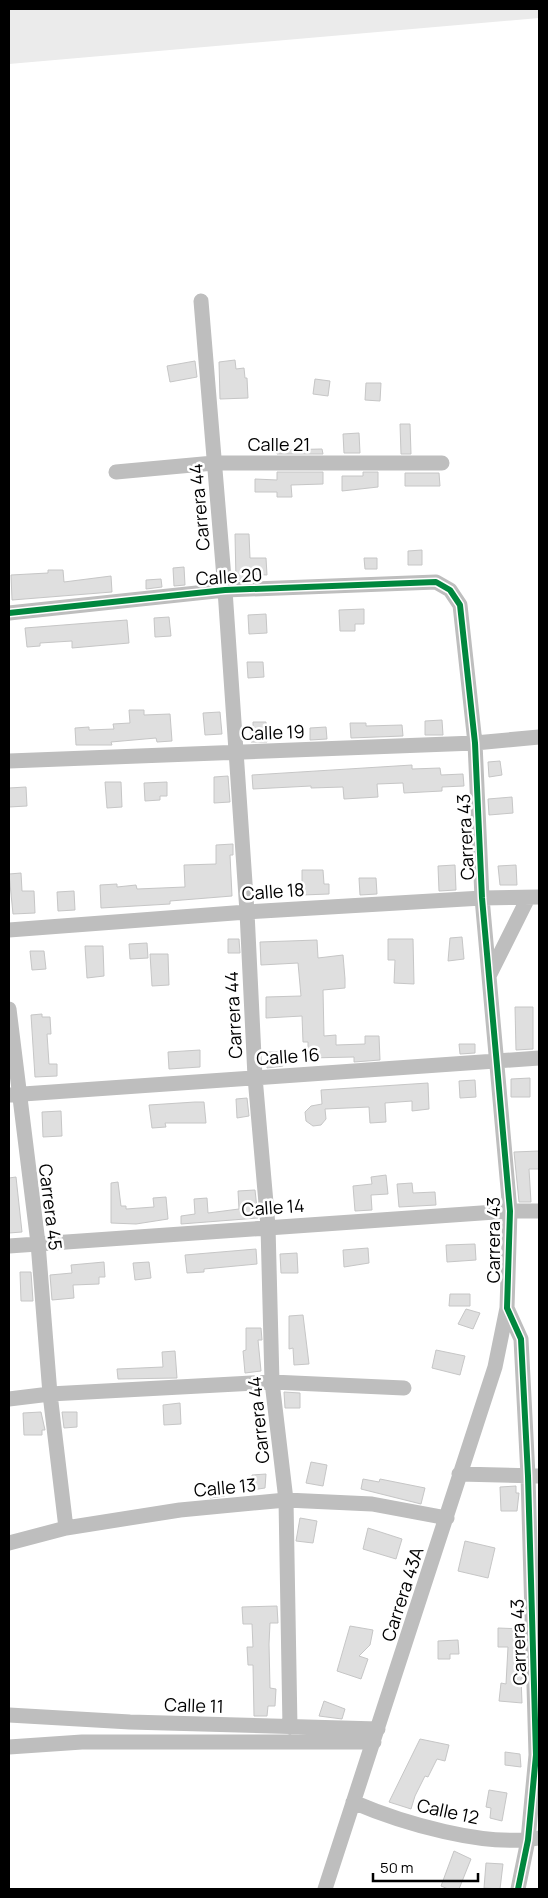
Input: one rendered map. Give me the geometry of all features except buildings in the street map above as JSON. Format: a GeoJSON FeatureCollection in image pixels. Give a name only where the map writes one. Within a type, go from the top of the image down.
{"type":"FeatureCollection","features":[{"type":"Feature","properties":{"kind":"street","name":"Carrera 44"},"geometry":{"type":"LineString","coordinates":[[201,301],[225,590],[246,912],[254,1077],[268,1226],[272,1382],[286,1500],[290,1727]]}},
{"type":"Feature","properties":{"kind":"street","name":"Calle 21"},"geometry":{"type":"LineString","coordinates":[[116,472],[214,463],[442,463]]}},
{"type":"Feature","properties":{"kind":"street","name":"Calle 20"},"geometry":{"type":"LineString","coordinates":[[9,613],[225,590],[436,582],[450,590]]}},
{"type":"Feature","properties":{"kind":"street","name":"Carrera 43"},"geometry":{"type":"LineString","coordinates":[[450,590],[460,605],[475,743],[482,898],[510,1211],[507,1308],[521,1338],[534,1476],[536,1755],[534,1839],[518,1889]]}},
{"type":"Feature","properties":{"kind":"street","name":"Calle 19"},"geometry":{"type":"LineString","coordinates":[[9,761],[475,743],[539,737]]}},
{"type":"Feature","properties":{"kind":"street","name":"Calle 18"},"geometry":{"type":"LineString","coordinates":[[9,930],[246,912],[482,898],[534,897]]}},
{"type":"Feature","properties":{"kind":"street"},"geometry":{"type":"LineString","coordinates":[[490,974],[534,897]]}},
{"type":"Feature","properties":{"kind":"street","name":"Carrera 45"},"geometry":{"type":"LineString","coordinates":[[9,1010],[13,1095],[38,1243],[50,1394],[66,1528]]}},
{"type":"Feature","properties":{"kind":"street","name":"Calle 16"},"geometry":{"type":"LineString","coordinates":[[13,1095],[539,1058]]}},
{"type":"Feature","properties":{"kind":"street","name":"Calle 14"},"geometry":{"type":"LineString","coordinates":[[9,1246],[268,1226],[510,1211],[539,1211]]}},
{"type":"Feature","properties":{"kind":"street","name":"Carrera 43A"},"geometry":{"type":"LineString","coordinates":[[325,1889],[352,1802],[376,1735],[447,1518],[459,1474],[496,1367],[507,1308]]}},
{"type":"Feature","properties":{"kind":"street"},"geometry":{"type":"LineString","coordinates":[[9,1399],[50,1394],[272,1382],[404,1388]]}},
{"type":"Feature","properties":{"kind":"street"},"geometry":{"type":"LineString","coordinates":[[459,1474],[534,1476]]}},
{"type":"Feature","properties":{"kind":"street","name":"Calle 13"},"geometry":{"type":"LineString","coordinates":[[9,1543],[66,1528],[180,1510],[286,1500],[372,1504],[447,1518]]}},
{"type":"Feature","properties":{"kind":"street","name":"Calle 11"},"geometry":{"type":"LineString","coordinates":[[9,1715],[290,1727],[376,1735]]}},
{"type":"Feature","properties":{"kind":"street"},"geometry":{"type":"LineString","coordinates":[[9,1747],[82,1742],[376,1735]]}},
{"type":"Feature","properties":{"kind":"street","name":"Calle 12"},"geometry":{"type":"LineString","coordinates":[[352,1802],[393,1819],[492,1840],[534,1839]]}},
{"type":"Feature","properties":{"kind":"shaded area"},"geometry":{"type":"Polygon","coordinates":[[[9,9],[539,9],[539,18],[9,64],[9,9]]]}},
{"type":"Feature","properties":{"kind":"cycle path"},"geometry":{"type":"LineString","coordinates":[[9,613],[225,590],[436,582],[450,590],[460,605],[475,743],[482,898],[510,1211],[507,1308],[521,1339],[528,1476],[536,1755],[528,1840],[518,1889]]}}]}
